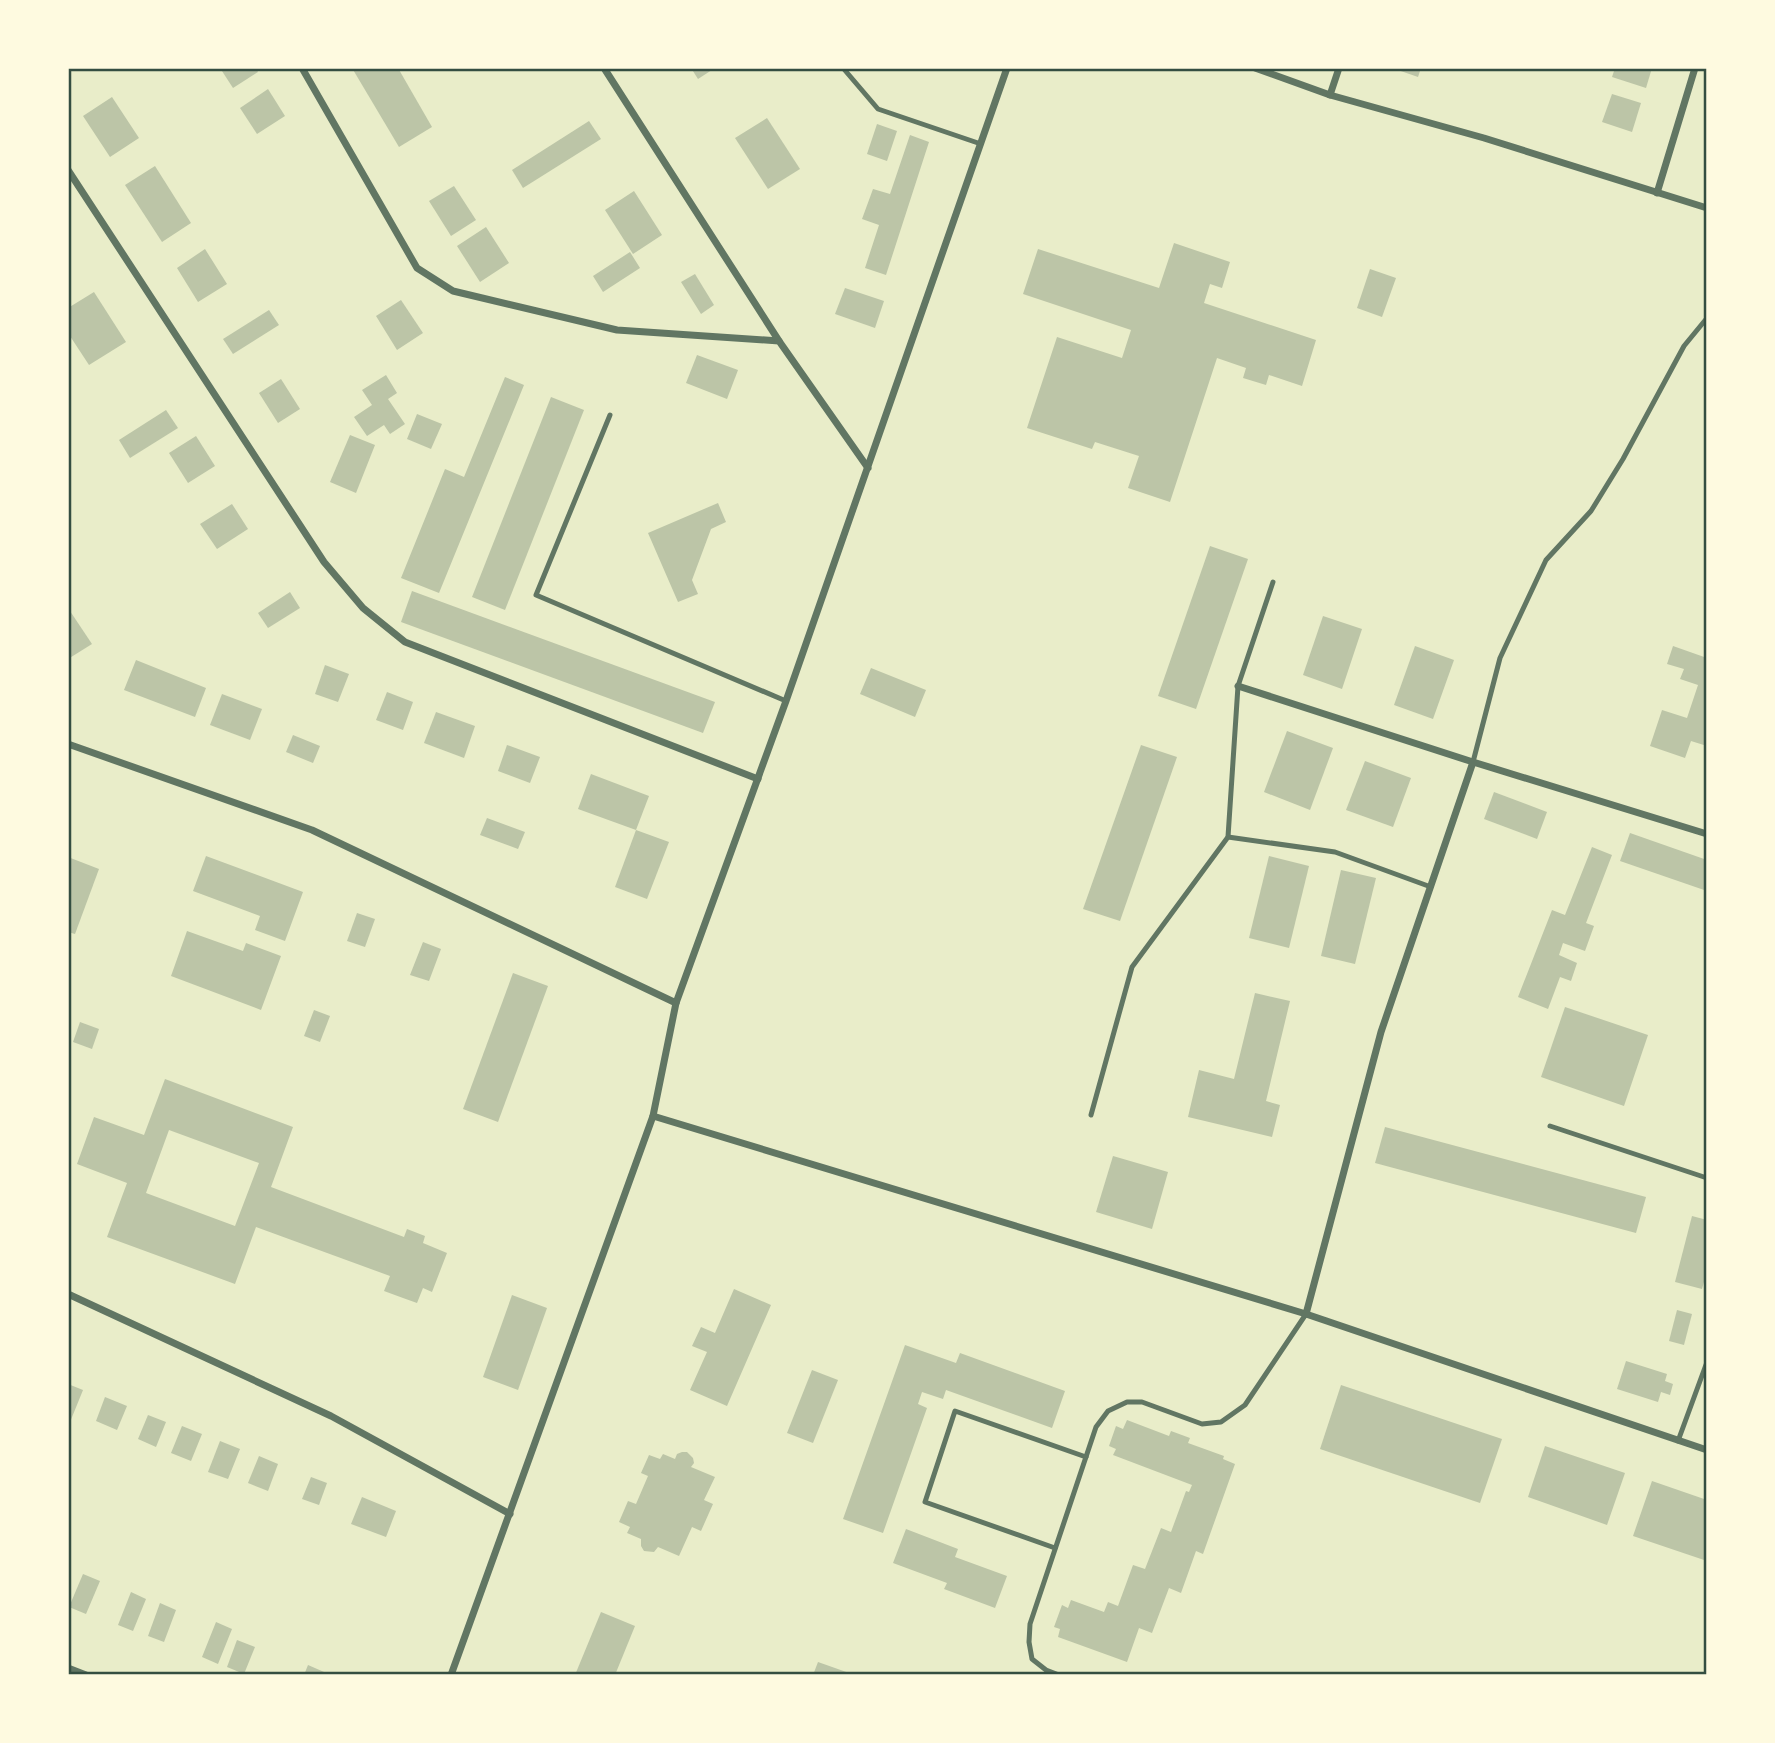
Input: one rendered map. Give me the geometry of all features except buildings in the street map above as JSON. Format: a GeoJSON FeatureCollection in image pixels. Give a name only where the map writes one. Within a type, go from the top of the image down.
{"type":"FeatureCollection","features":[{"type":"Feature","properties":{"kind":"street"},"geometry":{"type":"LineString","coordinates":[[302,68],[417,268],[453,290],[617,330],[779,341]]}},
{"type":"Feature","properties":{"kind":"street"},"geometry":{"type":"LineString","coordinates":[[604,68],[779,341],[868,468]]}},
{"type":"Feature","properties":{"kind":"street"},"geometry":{"type":"LineString","coordinates":[[450,1675],[653,1116],[676,1003],[786,701],[1007,68]]}},
{"type":"Feature","properties":{"kind":"street"},"geometry":{"type":"LineString","coordinates":[[1255,68],[1330,95],[1484,138],[1707,208]]}},
{"type":"Feature","properties":{"kind":"street"},"geometry":{"type":"LineString","coordinates":[[1330,95],[1339,68]]}},
{"type":"Feature","properties":{"kind":"street"},"geometry":{"type":"LineString","coordinates":[[1657,193],[1695,68]]}},
{"type":"Feature","properties":{"kind":"street"},"geometry":{"type":"LineString","coordinates":[[68,170],[324,562],[363,608],[405,642],[758,779]]}},
{"type":"Feature","properties":{"kind":"street"},"geometry":{"type":"LineString","coordinates":[[1238,685],[1473,762],[1707,834]]}},
{"type":"Feature","properties":{"kind":"street"},"geometry":{"type":"LineString","coordinates":[[68,745],[312,830],[676,1003]]}},
{"type":"Feature","properties":{"kind":"street"},"geometry":{"type":"LineString","coordinates":[[1306,1314],[1381,1032],[1473,762]]}},
{"type":"Feature","properties":{"kind":"street"},"geometry":{"type":"LineString","coordinates":[[653,1116],[1306,1314],[1707,1450]]}},
{"type":"Feature","properties":{"kind":"street"},"geometry":{"type":"LineString","coordinates":[[68,1294],[331,1416],[510,1514]]}},
{"type":"Feature","properties":{"kind":"street"},"geometry":{"type":"LineString","coordinates":[[68,1668],[86,1675]]}},
{"type":"Feature","properties":{"kind":"lane"},"geometry":{"type":"LineString","coordinates":[[843,68],[878,109],[981,144]]}},
{"type":"Feature","properties":{"kind":"lane"},"geometry":{"type":"LineString","coordinates":[[1473,762],[1500,658],[1546,560],[1591,511],[1623,459],[1684,346],[1707,318]]}},
{"type":"Feature","properties":{"kind":"lane"},"geometry":{"type":"LineString","coordinates":[[610,415],[536,595],[786,701]]}},
{"type":"Feature","properties":{"kind":"lane"},"geometry":{"type":"LineString","coordinates":[[1091,1115],[1132,967],[1228,837],[1238,685],[1273,583]]}},
{"type":"Feature","properties":{"kind":"lane"},"geometry":{"type":"LineString","coordinates":[[1228,837],[1335,852],[1431,887]]}},
{"type":"Feature","properties":{"kind":"lane"},"geometry":{"type":"LineString","coordinates":[[1550,1126],[1707,1178]]}},
{"type":"Feature","properties":{"kind":"lane"},"geometry":{"type":"LineString","coordinates":[[1059,1675],[1046,1670],[1032,1659],[1030,1624],[1096,1427],[1108,1411],[1127,1402],[1142,1402],[1202,1424],[1221,1422],[1245,1405],[1306,1314]]}},
{"type":"Feature","properties":{"kind":"lane"},"geometry":{"type":"LineString","coordinates":[[1678,1441],[1707,1362]]}},
{"type":"Feature","properties":{"kind":"lane"},"geometry":{"type":"LineString","coordinates":[[1055,1548],[925,1502],[956,1411],[1086,1457]]}}]}
